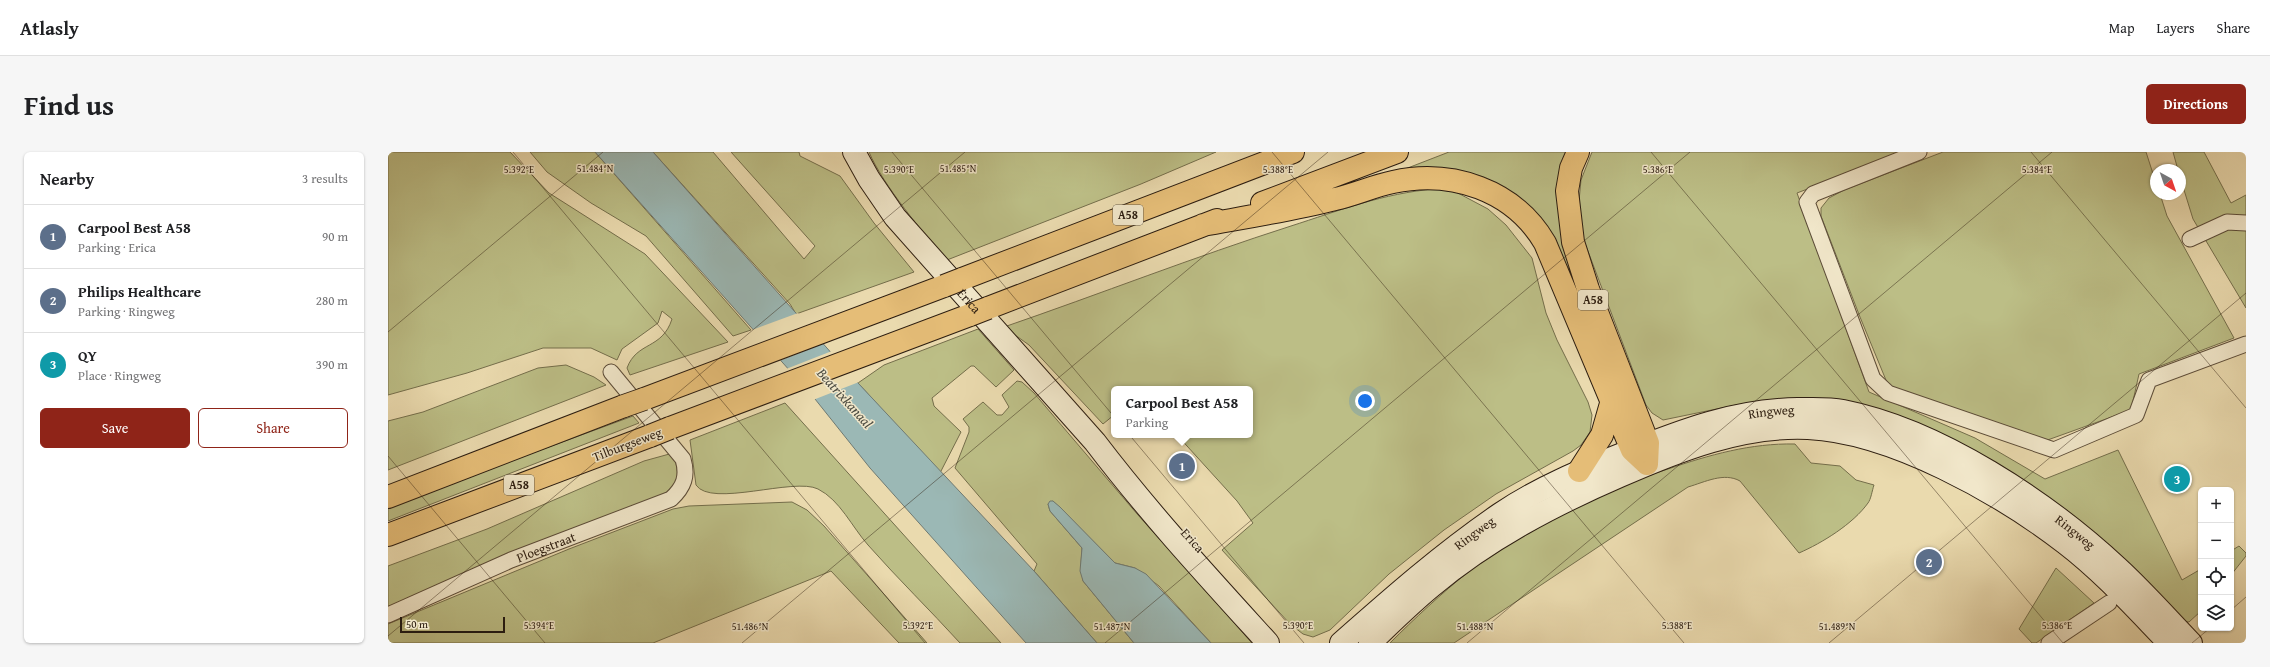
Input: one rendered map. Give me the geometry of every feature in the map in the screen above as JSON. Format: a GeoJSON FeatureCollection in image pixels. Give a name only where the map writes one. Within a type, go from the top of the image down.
{"type":"FeatureCollection","features":[{"type":"Feature","properties":{"kind":"highway","name":"A58"},"geometry":{"type":"LineString","coordinates":[[388,497],[1294,152]]}},
{"type":"Feature","properties":{"kind":"highway","name":"A58"},"geometry":{"type":"LineString","coordinates":[[1204,225],[1396,152]]}},
{"type":"Feature","properties":{"kind":"highway","name":"A58"},"geometry":{"type":"LineString","coordinates":[[1578,152],[1571,168],[1567,191],[1573,242],[1642,452]]}},
{"type":"Feature","properties":{"kind":"highway","name":"A58"},"geometry":{"type":"LineString","coordinates":[[1204,225],[1335,199],[1393,182],[1410,179],[1441,178],[1470,184],[1487,190],[1519,211],[1529,220],[1545,243],[1612,400],[1642,452]]}},
{"type":"Feature","properties":{"kind":"highway","name":"Tilburgseweg"},"geometry":{"type":"LineString","coordinates":[[388,535],[1204,225]]}},
{"type":"Feature","properties":{"kind":"highway"},"geometry":{"type":"LineString","coordinates":[[1580,471],[1600,441],[1612,400]]}},
{"type":"Feature","properties":{"kind":"main road","name":"Erica"},"geometry":{"type":"LineString","coordinates":[[854,152],[869,179],[895,217],[1096,442],[1125,481],[1184,551],[1268,643]]}},
{"type":"Feature","properties":{"kind":"main road","name":"Ringweg"},"geometry":{"type":"LineString","coordinates":[[1341,643],[1419,575],[1462,540],[1503,512],[1580,471],[1642,452],[1708,422],[1744,413],[1778,409],[1840,410],[1878,420],[1954,452],[2032,500],[2118,568],[2191,643]]}},
{"type":"Feature","properties":{"kind":"main road","name":"Ringweg"},"geometry":{"type":"LineString","coordinates":[[1370,643],[1430,587],[1488,544],[1568,499],[1642,452],[1725,438],[1752,431],[1808,428],[1830,430],[1894,448],[1918,457],[1966,480],[2021,512],[2066,544],[2117,589],[2169,643]]}},
{"type":"Feature","properties":{"kind":"main road","name":"Erica"},"geometry":{"type":"LineString","coordinates":[[1096,442],[1133,474],[1284,643]]}},
{"type":"Feature","properties":{"kind":"street"},"geometry":{"type":"LineString","coordinates":[[1919,152],[1813,194],[1807,202],[1873,379],[1888,393],[2054,450],[2136,415],[2149,380],[2246,344]]}},
{"type":"Feature","properties":{"kind":"street"},"geometry":{"type":"LineString","coordinates":[[2190,239],[2227,222],[2246,223]]}},
{"type":"Feature","properties":{"kind":"street","name":"Ploegstraat"},"geometry":{"type":"LineString","coordinates":[[388,614],[511,560],[671,499],[683,485],[686,473],[683,459],[611,372]]}},
{"type":"Feature","properties":{"kind":"street"},"geometry":{"type":"LineString","coordinates":[[2049,643],[2109,603]]}},
{"type":"Feature","properties":{"kind":"green space"},"geometry":{"type":"Polygon","coordinates":[[[388,152],[510,152],[549,193],[645,254],[728,342],[630,375],[627,368],[631,359],[637,353],[656,341],[668,329],[672,319],[662,311],[658,323],[622,349],[617,360],[591,348],[543,348],[467,373],[388,395],[388,152]]]}},
{"type":"Feature","properties":{"kind":"green space"},"geometry":{"type":"Polygon","coordinates":[[[530,152],[595,152],[751,330],[733,336],[646,236],[591,203],[547,172],[530,152]]]}},
{"type":"Feature","properties":{"kind":"green space"},"geometry":{"type":"Polygon","coordinates":[[[653,152],[713,152],[804,259],[815,246],[731,152],[799,152],[800,156],[840,176],[874,223],[914,272],[796,314],[790,304],[653,152]]]}},
{"type":"Feature","properties":{"kind":"green space"},"geometry":{"type":"Polygon","coordinates":[[[869,152],[1216,152],[1141,184],[947,260],[915,223],[894,194],[875,165],[869,152]]]}},
{"type":"Feature","properties":{"kind":"green space"},"geometry":{"type":"Polygon","coordinates":[[[1449,152],[1574,152],[1565,185],[1622,384],[1513,199],[1387,176],[1449,152]]]}},
{"type":"Feature","properties":{"kind":"green space"},"geometry":{"type":"Polygon","coordinates":[[[1592,152],[1904,152],[1797,193],[1869,392],[1975,438],[2045,479],[2118,450],[2182,580],[2198,571],[2198,614],[2189,622],[2175,620],[2038,501],[1736,405],[1663,420],[1652,413],[1646,405],[1583,238],[1579,201],[1581,180],[1592,152]]]}},
{"type":"Feature","properties":{"kind":"green space"},"geometry":{"type":"Polygon","coordinates":[[[1943,152],[2146,152],[2150,164],[2150,200],[2162,200],[2167,216],[2234,338],[2139,374],[2131,410],[2042,442],[1984,424],[1888,385],[1821,216],[1821,208],[1829,198],[1844,190],[1943,152]]]}},
{"type":"Feature","properties":{"kind":"green space"},"geometry":{"type":"Polygon","coordinates":[[[2173,152],[2204,152],[2231,203],[2246,195],[2246,308],[2193,219],[2186,196],[2186,164],[2176,164],[2173,152]]]}},
{"type":"Feature","properties":{"kind":"green space"},"geometry":{"type":"Polygon","coordinates":[[[1435,189],[1456,192],[1488,209],[1506,225],[1532,258],[1546,313],[1557,340],[1588,402],[1592,415],[1590,432],[1581,445],[1573,451],[1496,494],[1444,530],[1389,574],[1330,630],[1313,637],[1303,634],[1290,624],[1222,550],[1253,523],[1237,501],[1180,438],[1253,438],[1253,386],[1111,386],[1111,417],[1103,424],[1029,345],[1004,327],[1255,238],[1344,209],[1398,194],[1435,189]]]}},
{"type":"Feature","properties":{"kind":"green space"},"geometry":{"type":"Polygon","coordinates":[[[978,329],[1014,370],[996,387],[974,366],[971,366],[932,398],[934,406],[961,432],[940,473],[858,383],[884,365],[978,329]]]}},
{"type":"Feature","properties":{"kind":"green space"},"geometry":{"type":"Polygon","coordinates":[[[566,365],[594,377],[606,385],[388,470],[388,421],[423,412],[538,368],[566,365]]]}},
{"type":"Feature","properties":{"kind":"green space"},"geometry":{"type":"Polygon","coordinates":[[[1017,381],[1022,382],[1034,393],[1138,515],[1252,643],[1211,643],[1159,586],[1135,568],[1115,563],[1053,501],[1048,504],[1050,511],[1082,548],[1081,564],[1083,581],[1134,643],[1097,643],[1034,571],[1037,564],[955,468],[969,432],[969,427],[963,419],[983,402],[997,415],[1002,415],[1009,407],[1002,395],[1017,381]]]}},
{"type":"Feature","properties":{"kind":"green space"},"geometry":{"type":"Polygon","coordinates":[[[785,403],[1001,643],[960,643],[868,545],[833,500],[818,489],[806,486],[718,494],[705,491],[696,485],[690,440],[785,403]]]}},
{"type":"Feature","properties":{"kind":"green space"},"geometry":{"type":"Polygon","coordinates":[[[633,416],[639,423],[388,521],[388,506],[633,416]]]}},
{"type":"Feature","properties":{"kind":"green space"},"geometry":{"type":"Polygon","coordinates":[[[1779,444],[1795,444],[1811,463],[1840,466],[1856,480],[1874,485],[1871,497],[1862,511],[1846,525],[1808,549],[1799,553],[1740,481],[1728,477],[1714,479],[1688,487],[1454,643],[1390,643],[1428,606],[1469,571],[1535,525],[1558,513],[1626,484],[1699,459],[1746,448],[1779,444]]]}},
{"type":"Feature","properties":{"kind":"green space"},"geometry":{"type":"Polygon","coordinates":[[[673,453],[677,469],[676,480],[674,485],[656,499],[388,611],[388,566],[487,529],[644,461],[673,453]]]}},
{"type":"Feature","properties":{"kind":"green space"},"geometry":{"type":"Polygon","coordinates":[[[792,502],[807,510],[824,526],[927,643],[899,643],[831,571],[653,643],[388,643],[388,624],[569,549],[673,509],[689,506],[792,502]]]}},
{"type":"Feature","properties":{"kind":"green space"},"geometry":{"type":"Polygon","coordinates":[[[2239,546],[2246,553],[2246,556],[2234,571],[2234,559],[2234,549],[2239,546]]]}},
{"type":"Feature","properties":{"kind":"green space"},"geometry":{"type":"Polygon","coordinates":[[[2056,568],[2094,603],[2036,643],[2032,643],[2019,629],[2056,568]]]}},
{"type":"Feature","properties":{"kind":"water","name":"Beatrixkanaal"},"geometry":{"type":"Polygon","coordinates":[[[595,152],[653,152],[858,383],[1034,571],[1097,643],[1026,643],[870,468],[815,399],[595,152]]]}},
{"type":"Feature","properties":{"kind":"water"},"geometry":{"type":"Polygon","coordinates":[[[1050,501],[1053,501],[1060,507],[1115,563],[1135,568],[1146,574],[1211,643],[1134,643],[1083,581],[1080,571],[1082,548],[1050,511],[1048,504],[1050,501]]]}},
{"type":"Feature","properties":{"kind":"pier"},"geometry":{"type":"Polygon","coordinates":[[[798,313],[825,343],[779,361],[752,330],[798,313]]]}},
{"type":"Feature","properties":{"kind":"pier"},"geometry":{"type":"Polygon","coordinates":[[[832,351],[859,382],[813,400],[786,369],[832,351]]]}},
{"type":"Feature","properties":{"kind":"place","name":"Carpool Best A58"},"geometry":{"type":"Point","coordinates":[1182,466]}},
{"type":"Feature","properties":{"kind":"place","name":"QY"},"geometry":{"type":"Point","coordinates":[2177,479]}},
{"type":"Feature","properties":{"kind":"place","name":"Philips Healthcare"},"geometry":{"type":"Point","coordinates":[1929,562]}}]}
